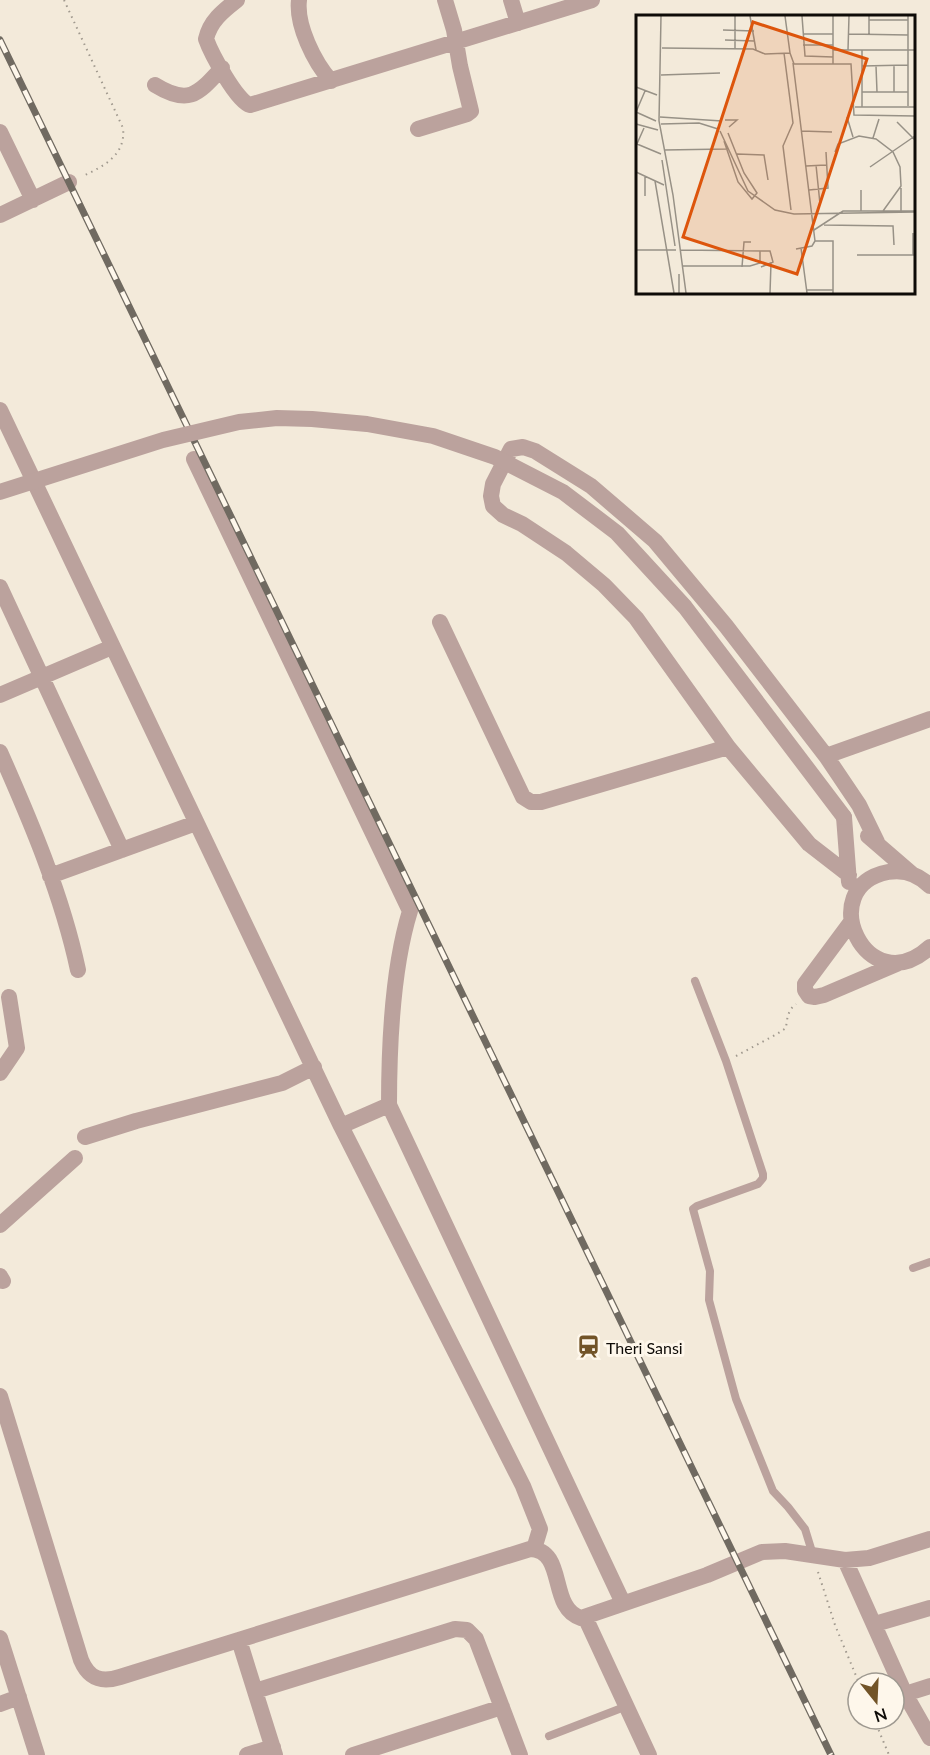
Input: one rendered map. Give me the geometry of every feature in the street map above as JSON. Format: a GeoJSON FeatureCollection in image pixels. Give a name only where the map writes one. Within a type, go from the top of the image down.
{"type":"FeatureCollection","features":[{"type":"Feature","properties":{"kind":"street"},"geometry":{"type":"LineString","coordinates":[[237,0],[216,8],[206,39],[242,101],[250,105],[592,0]]}},
{"type":"Feature","properties":{"kind":"street"},"geometry":{"type":"LineString","coordinates":[[299,0],[299,14],[305,34],[316,60],[331,81]]}},
{"type":"Feature","properties":{"kind":"street"},"geometry":{"type":"LineString","coordinates":[[418,129],[471,111],[454,30],[445,0]]}},
{"type":"Feature","properties":{"kind":"street"},"geometry":{"type":"LineString","coordinates":[[511,0],[518,23]]}},
{"type":"Feature","properties":{"kind":"street"},"geometry":{"type":"LineString","coordinates":[[155,85],[176,96],[194,96],[222,68]]}},
{"type":"Feature","properties":{"kind":"street"},"geometry":{"type":"LineString","coordinates":[[0,132],[33,200]]}},
{"type":"Feature","properties":{"kind":"street"},"geometry":{"type":"LineString","coordinates":[[0,215],[69,182]]}},
{"type":"Feature","properties":{"kind":"street"},"geometry":{"type":"LineString","coordinates":[[0,410],[341,1126],[523,1486],[540,1529],[534,1549]]}},
{"type":"Feature","properties":{"kind":"street"},"geometry":{"type":"LineString","coordinates":[[0,492],[163,440],[239,422],[277,418],[367,424],[433,436],[495,457],[563,492],[617,533],[685,606],[844,817],[877,842],[912,874],[929,885]]}},
{"type":"Feature","properties":{"kind":"street"},"geometry":{"type":"LineString","coordinates":[[849,875],[810,844],[728,747],[636,618],[612,593],[566,553],[522,524],[503,515],[493,506],[491,495],[493,484],[512,449],[523,447],[535,451],[591,486],[655,541],[726,626],[826,756],[859,805],[877,842]]}},
{"type":"Feature","properties":{"kind":"street"},"geometry":{"type":"LineString","coordinates":[[194,459],[410,910],[403,932],[392,1016],[389,1105],[623,1603]]}},
{"type":"Feature","properties":{"kind":"street"},"geometry":{"type":"LineString","coordinates":[[0,587],[122,850]]}},
{"type":"Feature","properties":{"kind":"street"},"geometry":{"type":"LineString","coordinates":[[440,622],[523,797],[531,802],[541,802],[728,747]]}},
{"type":"Feature","properties":{"kind":"street"},"geometry":{"type":"LineString","coordinates":[[0,695],[112,647]]}},
{"type":"Feature","properties":{"kind":"street"},"geometry":{"type":"LineString","coordinates":[[826,756],[930,719]]}},
{"type":"Feature","properties":{"kind":"street"},"geometry":{"type":"LineString","coordinates":[[0,752],[50,876],[75,950],[78,970]]}},
{"type":"Feature","properties":{"kind":"street"},"geometry":{"type":"LineString","coordinates":[[844,817],[851,916],[856,937],[865,950],[886,961],[903,962]]}},
{"type":"Feature","properties":{"kind":"street"},"geometry":{"type":"LineString","coordinates":[[50,876],[196,823]]}},
{"type":"Feature","properties":{"kind":"street"},"geometry":{"type":"LineString","coordinates":[[912,874],[893,871],[873,877],[859,891],[851,916],[805,984],[805,990],[809,996],[816,998],[928,951]]}},
{"type":"Feature","properties":{"kind":"street"},"geometry":{"type":"LineString","coordinates":[[0,1072],[17,1048],[9,997]]}},
{"type":"Feature","properties":{"kind":"street"},"geometry":{"type":"LineString","coordinates":[[85,1137],[136,1121],[282,1083],[314,1067]]}},
{"type":"Feature","properties":{"kind":"street"},"geometry":{"type":"LineString","coordinates":[[341,1126],[389,1105]]}},
{"type":"Feature","properties":{"kind":"street"},"geometry":{"type":"LineString","coordinates":[[0,1225],[75,1158]]}},
{"type":"Feature","properties":{"kind":"street"},"geometry":{"type":"LineString","coordinates":[[0,1396],[81,1660],[89,1675],[99,1680],[113,1679],[534,1549],[542,1552],[549,1560],[568,1611],[577,1617],[585,1617],[708,1575],[762,1552],[776,1551],[845,1560],[869,1558],[930,1539]]}},
{"type":"Feature","properties":{"kind":"street"},"geometry":{"type":"LineString","coordinates":[[845,1560],[895,1671]]}},
{"type":"Feature","properties":{"kind":"street"},"geometry":{"type":"LineString","coordinates":[[875,1624],[930,1608]]}},
{"type":"Feature","properties":{"kind":"street"},"geometry":{"type":"LineString","coordinates":[[585,1617],[649,1755]]}},
{"type":"Feature","properties":{"kind":"street"},"geometry":{"type":"LineString","coordinates":[[255,1691],[455,1629],[466,1630],[476,1639],[520,1755]]}},
{"type":"Feature","properties":{"kind":"street"},"geometry":{"type":"LineString","coordinates":[[0,1638],[37,1755]]}},
{"type":"Feature","properties":{"kind":"street"},"geometry":{"type":"LineString","coordinates":[[239,1640],[274,1751],[247,1755]]}},
{"type":"Feature","properties":{"kind":"street"},"geometry":{"type":"LineString","coordinates":[[906,1694],[930,1686]]}},
{"type":"Feature","properties":{"kind":"street"},"geometry":{"type":"LineString","coordinates":[[906,1696],[930,1738]]}},
{"type":"Feature","properties":{"kind":"street"},"geometry":{"type":"LineString","coordinates":[[0,1704],[19,1697]]}},
{"type":"Feature","properties":{"kind":"street"},"geometry":{"type":"LineString","coordinates":[[353,1755],[502,1707]]}},
{"type":"Feature","properties":{"kind":"lane"},"geometry":{"type":"LineString","coordinates":[[695,981],[726,1061],[763,1178],[758,1184],[693,1209],[710,1271],[709,1300],[736,1399],[773,1491],[805,1529],[813,1555]]}},
{"type":"Feature","properties":{"kind":"lane"},"geometry":{"type":"LineString","coordinates":[[913,1268],[930,1262]]}},
{"type":"Feature","properties":{"kind":"lane"},"geometry":{"type":"LineString","coordinates":[[549,1736],[627,1706]]}},
{"type":"Feature","properties":{"kind":"path"},"geometry":{"type":"LineString","coordinates":[[64,0],[121,119],[124,135],[122,146],[110,161],[69,182]]}},
{"type":"Feature","properties":{"kind":"path"},"geometry":{"type":"LineString","coordinates":[[726,1061],[786,1028],[791,1008],[809,996]]}},
{"type":"Feature","properties":{"kind":"path"},"geometry":{"type":"LineString","coordinates":[[813,1555],[835,1625],[854,1671]]}},
{"type":"Feature","properties":{"kind":"path"},"geometry":{"type":"LineString","coordinates":[[879,1731],[889,1755]]}},
{"type":"Feature","properties":{"kind":"railway"},"geometry":{"type":"LineString","coordinates":[[0,40],[831,1755]]}},
{"type":"Feature","properties":{"kind":"place","name":"Theri Sansi"},"geometry":{"type":"Point","coordinates":[588,1347]}}]}
